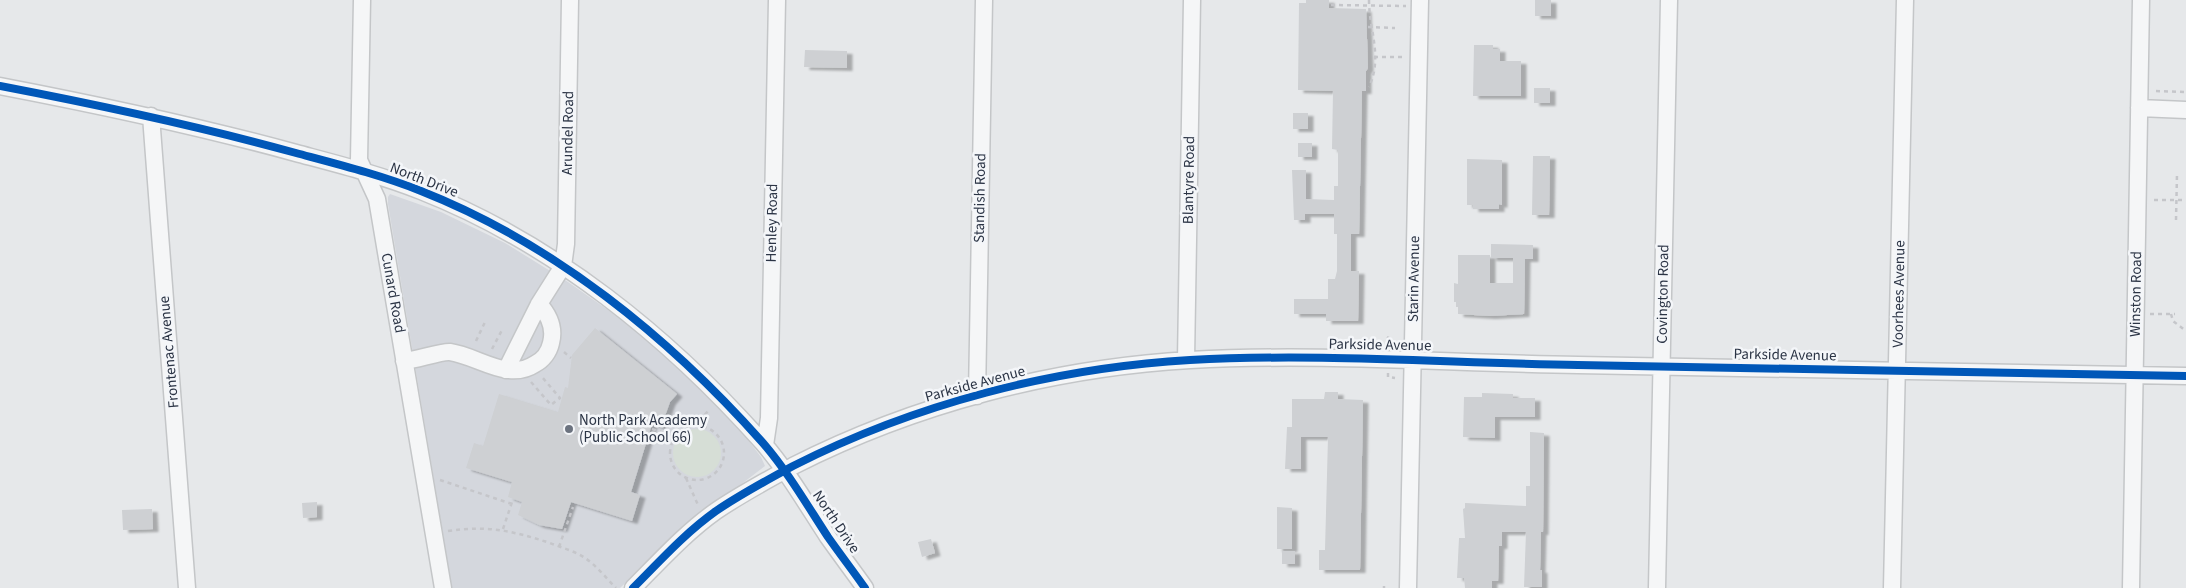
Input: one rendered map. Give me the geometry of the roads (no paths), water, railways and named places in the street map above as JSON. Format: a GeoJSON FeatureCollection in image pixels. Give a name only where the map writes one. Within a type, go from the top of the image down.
{"type":"FeatureCollection","features":[{"type":"Feature","properties":{"kind":"street","name":"Cunard Road"},"geometry":{"type":"LineString","coordinates":[[362,0],[359,160],[377,199],[443,588]]}},
{"type":"Feature","properties":{"kind":"street","name":"Arundel Road"},"geometry":{"type":"LineString","coordinates":[[563,266],[566,244],[570,0]]}},
{"type":"Feature","properties":{"kind":"street","name":"Henley Road"},"geometry":{"type":"LineString","coordinates":[[765,445],[769,418],[777,0]]}},
{"type":"Feature","properties":{"kind":"street","name":"Standish Road"},"geometry":{"type":"LineString","coordinates":[[977,396],[984,0]]}},
{"type":"Feature","properties":{"kind":"street","name":"Blantyre Road"},"geometry":{"type":"LineString","coordinates":[[1186,360],[1192,0]]}},
{"type":"Feature","properties":{"kind":"street","name":"Covington Road"},"geometry":{"type":"LineString","coordinates":[[1657,588],[1669,0]]}},
{"type":"Feature","properties":{"kind":"street","name":"Voorhees Avenue"},"geometry":{"type":"LineString","coordinates":[[1892,588],[1905,0]]}},
{"type":"Feature","properties":{"kind":"street","name":"Winston Road"},"geometry":{"type":"LineString","coordinates":[[2131,588],[2141,0]]}},
{"type":"Feature","properties":{"kind":"street","name":"Starin Avenue"},"geometry":{"type":"LineString","coordinates":[[1408,588],[1412,359],[1413,3]]}},
{"type":"Feature","properties":{"kind":"street","name":"North Drive"},"geometry":{"type":"LineString","coordinates":[[0,86],[151,116],[247,139],[363,172],[419,190],[464,210],[510,234],[563,266],[636,320],[707,383],[765,445],[785,470],[830,540],[865,588]]}},
{"type":"Feature","properties":{"kind":"street"},"geometry":{"type":"LineString","coordinates":[[2139,108],[2186,110]]}},
{"type":"Feature","properties":{"kind":"street","name":"Frontenac Avenue"},"geometry":{"type":"LineString","coordinates":[[151,116],[187,588]]}},
{"type":"Feature","properties":{"kind":"street"},"geometry":{"type":"LineString","coordinates":[[506,370],[539,304],[563,266]]}},
{"type":"Feature","properties":{"kind":"street"},"geometry":{"type":"LineString","coordinates":[[404,361],[449,352],[506,370],[521,371],[533,366],[539,362],[549,349],[552,331],[550,321],[539,304]]}},
{"type":"Feature","properties":{"kind":"street","name":"Parkside Avenue"},"geometry":{"type":"LineString","coordinates":[[633,588],[682,538],[714,512],[785,470],[852,438],[914,415],[977,396],[1084,372],[1186,360],[1242,358],[1412,359],[1662,367],[2186,376]]}},
{"type":"Feature","properties":{"kind":"place","name":"North Park Academy (Public School 66)"},"geometry":{"type":"Point","coordinates":[569,429]}}]}
